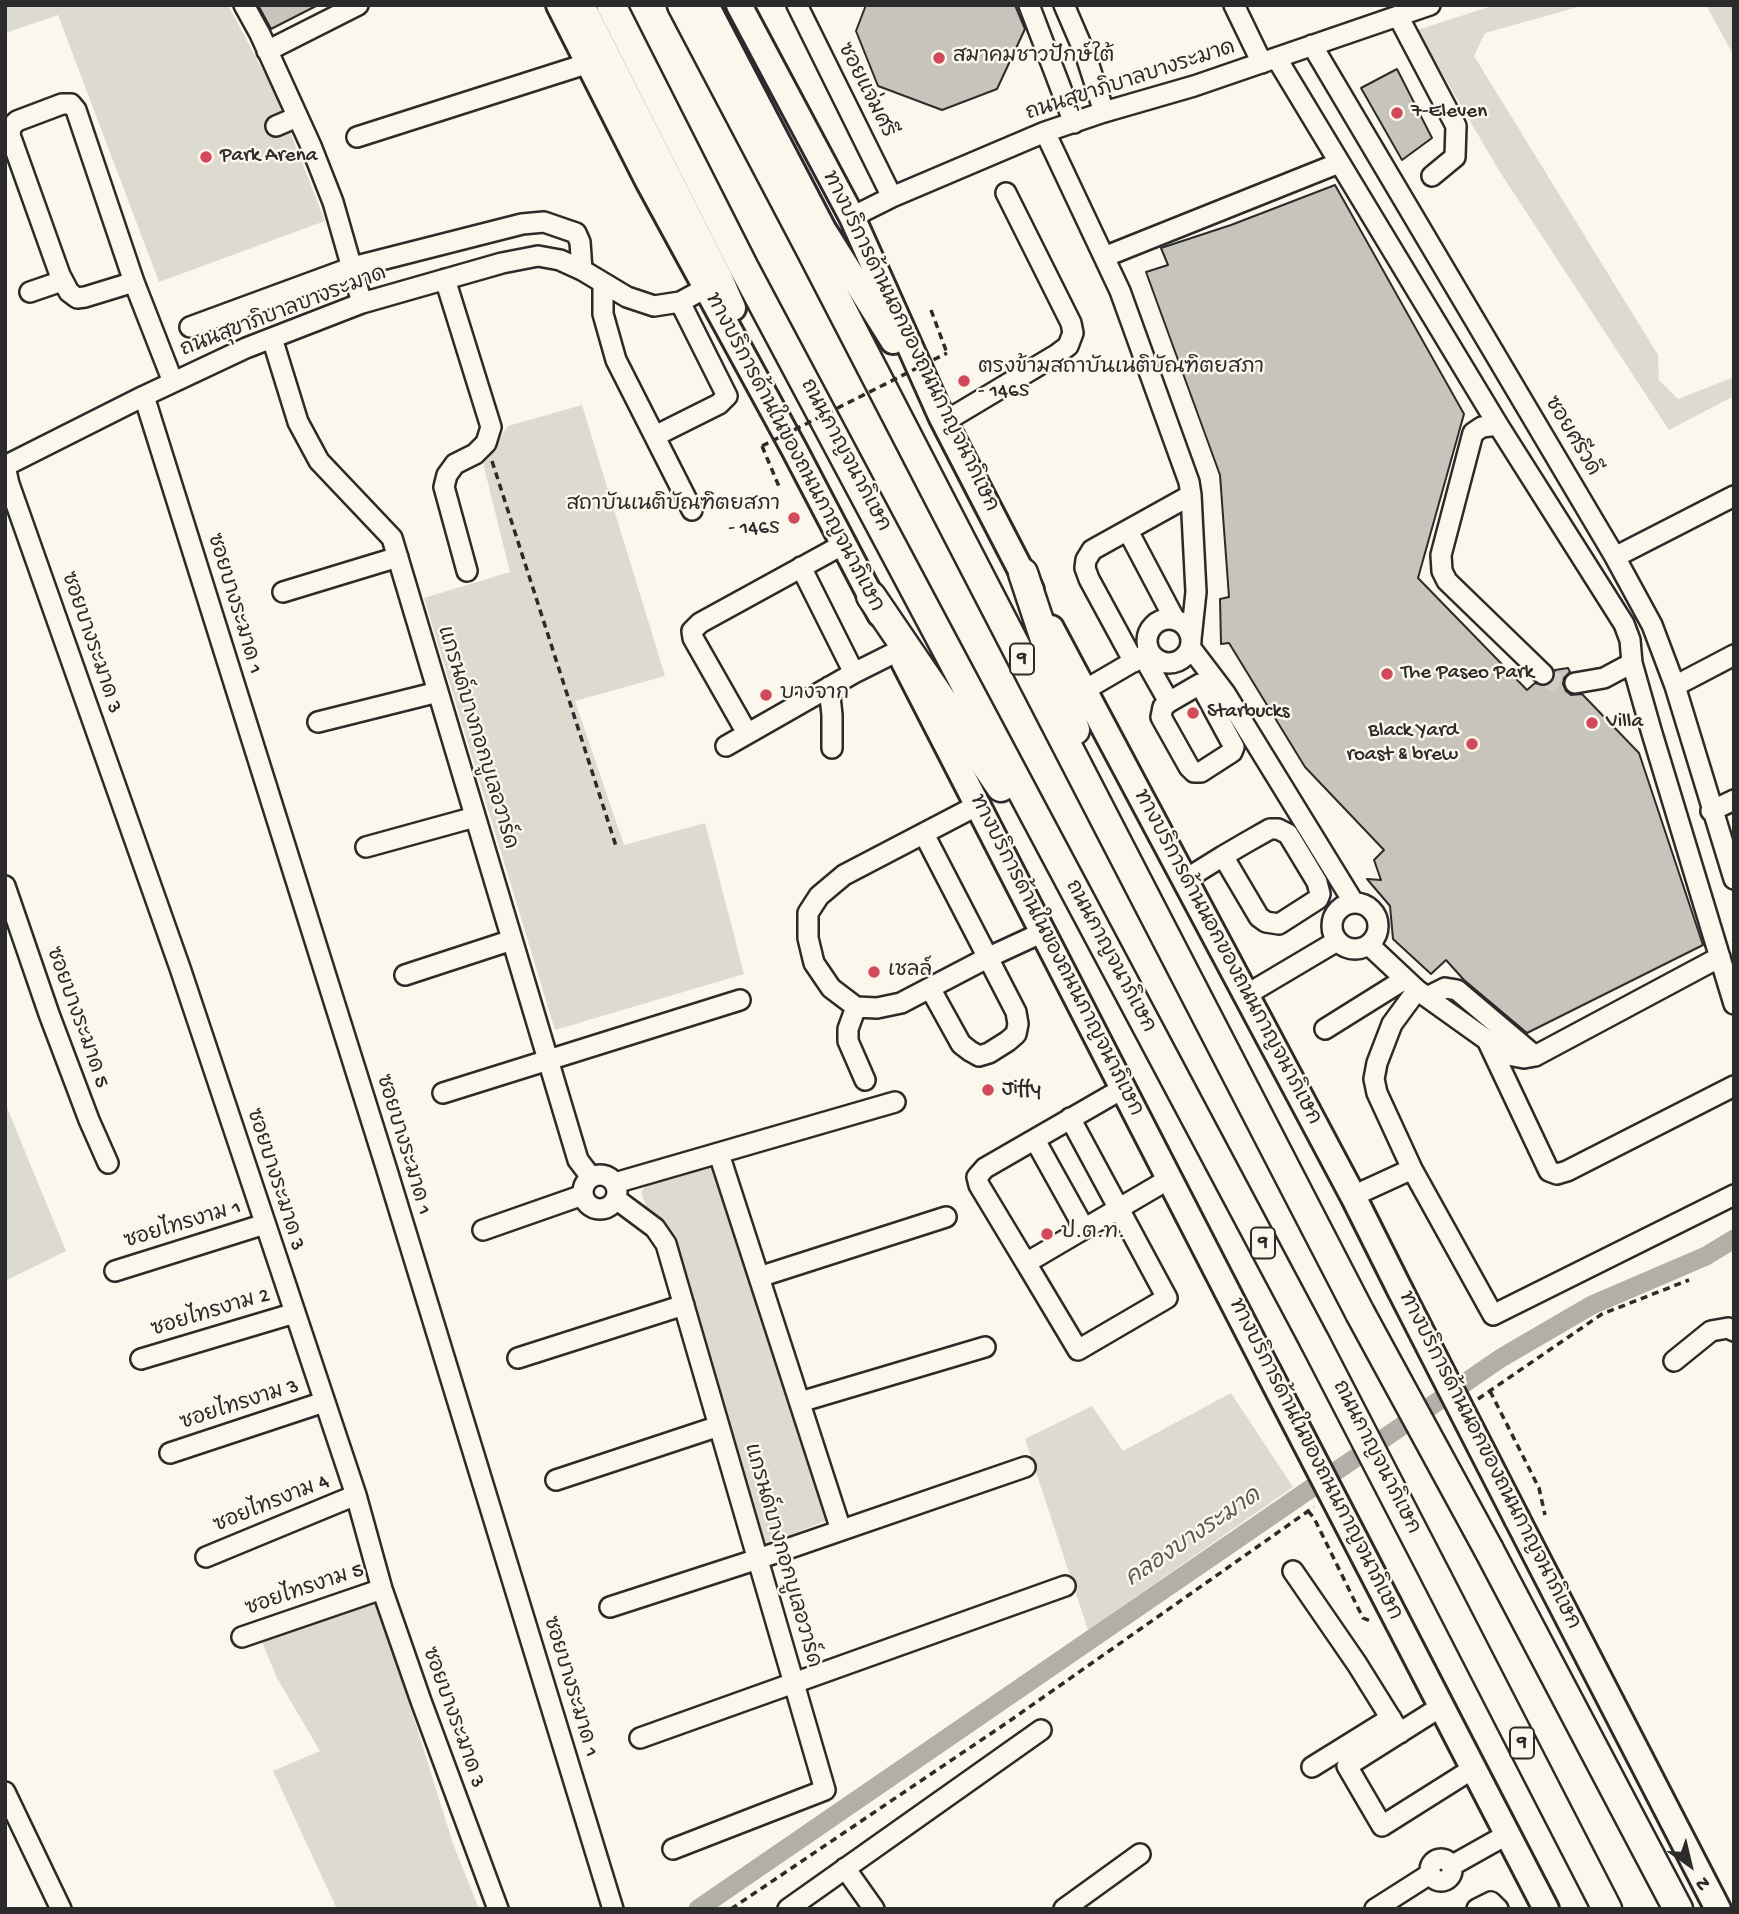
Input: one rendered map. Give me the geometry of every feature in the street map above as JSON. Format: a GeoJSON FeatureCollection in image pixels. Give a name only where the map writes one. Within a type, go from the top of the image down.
{"type":"FeatureCollection","features":[{"type":"Feature","properties":{"kind":"highway","name":"ถนนกาญจนาภิเษก"},"geometry":{"type":"LineString","coordinates":[[611,5],[744,268],[1315,1342],[1607,1909]]}},
{"type":"Feature","properties":{"kind":"highway","name":"9"},"geometry":{"type":"LineString","coordinates":[[682,5],[1360,1313],[1489,1550],[1678,1909]]}},
{"type":"Feature","properties":{"kind":"highway"},"geometry":{"type":"LineString","coordinates":[[1023,573],[1102,813]]}},
{"type":"Feature","properties":{"kind":"highway"},"geometry":{"type":"LineString","coordinates":[[871,596],[1078,899]]}},
{"type":"Feature","properties":{"kind":"main road","name":"ทางบริการด้านในของถนนกาญจนาภิเษก"},"geometry":{"type":"LineString","coordinates":[[559,5],[600,64],[706,288],[871,596],[1041,933],[1268,1371],[1382,1614],[1442,1706],[1546,1909]]}},
{"type":"Feature","properties":{"kind":"main road"},"geometry":{"type":"LineString","coordinates":[[582,5],[600,64],[720,278],[794,449]]}},
{"type":"Feature","properties":{"kind":"main road","name":"ทางบริการด้านนอกของถนนกาญจนาภิเษก"},"geometry":{"type":"LineString","coordinates":[[739,5],[852,217],[942,419],[1083,691],[1186,879],[1353,1196],[1718,1909]]}},
{"type":"Feature","properties":{"kind":"main road"},"geometry":{"type":"LineString","coordinates":[[708,10],[823,229],[942,419]]}},
{"type":"Feature","properties":{"kind":"street"},"geometry":{"type":"LineString","coordinates":[[244,5],[298,117],[333,202],[362,303]]}},
{"type":"Feature","properties":{"kind":"street"},"geometry":{"type":"LineString","coordinates":[[267,51],[331,11],[358,5]]}},
{"type":"Feature","properties":{"kind":"street","name":"ซอยแจ่มศรี"},"geometry":{"type":"LineString","coordinates":[[797,5],[892,197]]}},
{"type":"Feature","properties":{"kind":"street"},"geometry":{"type":"LineString","coordinates":[[1030,5],[1074,123]]}},
{"type":"Feature","properties":{"kind":"street"},"geometry":{"type":"LineString","coordinates":[[1064,5],[1086,56],[1104,112]]}},
{"type":"Feature","properties":{"kind":"street"},"geometry":{"type":"LineString","coordinates":[[1234,5],[1339,163],[1498,425],[1624,624],[1630,640],[1632,663],[1734,1004]]}},
{"type":"Feature","properties":{"kind":"street","name":"ถนนสุขาภิบาลบางระมาด"},"geometry":{"type":"LineString","coordinates":[[852,217],[892,197],[1045,132],[1270,61],[1430,5]]}},
{"type":"Feature","properties":{"kind":"street"},"geometry":{"type":"LineString","coordinates":[[1398,16],[1456,126],[1455,157],[1432,176]]}},
{"type":"Feature","properties":{"kind":"street","name":"ซอยศรีวดี"},"geometry":{"type":"LineString","coordinates":[[1312,45],[1615,557],[1652,625],[1675,686],[1734,878]]}},
{"type":"Feature","properties":{"kind":"street"},"geometry":{"type":"LineString","coordinates":[[357,137],[600,64]]}},
{"type":"Feature","properties":{"kind":"street"},"geometry":{"type":"LineString","coordinates":[[134,282],[77,298],[69,292],[62,281],[10,135],[11,127],[16,121],[62,104],[71,104],[76,110],[134,282],[173,382]]}},
{"type":"Feature","properties":{"kind":"street"},"geometry":{"type":"LineString","coordinates":[[276,126],[298,117]]}},
{"type":"Feature","properties":{"kind":"street"},"geometry":{"type":"LineString","coordinates":[[1045,132],[1130,316],[1191,495],[1196,592],[1188,648],[1176,662],[1142,657]]}},
{"type":"Feature","properties":{"kind":"street"},"geometry":{"type":"LineString","coordinates":[[1104,257],[1339,163]]}},
{"type":"Feature","properties":{"kind":"street"},"geometry":{"type":"LineString","coordinates":[[942,419],[1056,355],[1068,346],[1073,333],[1071,323],[1006,193]]}},
{"type":"Feature","properties":{"kind":"street"},"geometry":{"type":"LineString","coordinates":[[190,327],[353,267],[522,224],[544,222],[576,233],[580,242],[582,270]]}},
{"type":"Feature","properties":{"kind":"street","name":"ถนนสุขาภิบาลบางระมาด"},"geometry":{"type":"LineString","coordinates":[[5,466],[173,382],[272,338],[362,303],[502,263],[538,256],[560,260],[626,297],[654,306],[680,302],[706,288]]}},
{"type":"Feature","properties":{"kind":"street"},"geometry":{"type":"LineString","coordinates":[[444,279],[491,427],[486,443],[475,454],[456,464],[447,475],[444,487],[467,571]]}},
{"type":"Feature","properties":{"kind":"street"},"geometry":{"type":"LineString","coordinates":[[30,292],[62,281]]}},
{"type":"Feature","properties":{"kind":"street"},"geometry":{"type":"LineString","coordinates":[[603,283],[603,314],[616,360],[692,510]]}},
{"type":"Feature","properties":{"kind":"street"},"geometry":{"type":"LineString","coordinates":[[655,436],[719,404],[727,396],[680,302]]}},
{"type":"Feature","properties":{"kind":"street","name":"แกรนด์บางกอกบูเลอวาร์ด"},"geometry":{"type":"LineString","coordinates":[[272,338],[298,422],[319,461],[392,538],[587,1186]]}},
{"type":"Feature","properties":{"kind":"street","name":"ซอยบางระมาด 1"},"geometry":{"type":"LineString","coordinates":[[144,396],[386,1167],[613,1909]]}},
{"type":"Feature","properties":{"kind":"street"},"geometry":{"type":"LineString","coordinates":[[1498,425],[1482,427],[1473,433],[1441,555],[1442,571],[1447,581],[1543,674]]}},
{"type":"Feature","properties":{"kind":"street","name":"ซอยบางระมาด 3"},"geometry":{"type":"LineString","coordinates":[[5,466],[180,968],[356,1495],[382,1589],[498,1909]]}},
{"type":"Feature","properties":{"kind":"street"},"geometry":{"type":"LineString","coordinates":[[1169,702],[1089,579],[1085,568],[1092,550],[1191,495]]}},
{"type":"Feature","properties":{"kind":"street"},"geometry":{"type":"LineString","coordinates":[[1615,557],[1734,496]]}},
{"type":"Feature","properties":{"kind":"street"},"geometry":{"type":"LineString","coordinates":[[1128,531],[1175,620]]}},
{"type":"Feature","properties":{"kind":"street"},"geometry":{"type":"LineString","coordinates":[[747,733],[693,638],[692,631],[700,623],[844,544]]}},
{"type":"Feature","properties":{"kind":"street"},"geometry":{"type":"LineString","coordinates":[[283,592],[398,556]]}},
{"type":"Feature","properties":{"kind":"street"},"geometry":{"type":"LineString","coordinates":[[801,567],[854,673]]}},
{"type":"Feature","properties":{"kind":"street"},"geometry":{"type":"LineString","coordinates":[[1083,691],[1142,657],[1152,628],[1164,620],[1175,620],[1185,626],[1188,648],[1200,684],[1234,747],[1232,752],[1201,772],[1194,772],[1189,767],[1161,717],[1163,708],[1169,702],[1200,684]]}},
{"type":"Feature","properties":{"kind":"street"},"geometry":{"type":"LineString","coordinates":[[1188,648],[1225,693],[1354,903]]}},
{"type":"Feature","properties":{"kind":"street"},"geometry":{"type":"LineString","coordinates":[[726,746],[898,651]]}},
{"type":"Feature","properties":{"kind":"street"},"geometry":{"type":"LineString","coordinates":[[1675,686],[1734,655]]}},
{"type":"Feature","properties":{"kind":"street"},"geometry":{"type":"LineString","coordinates":[[1575,683],[1604,678],[1632,663]]}},
{"type":"Feature","properties":{"kind":"street"},"geometry":{"type":"LineString","coordinates":[[829,687],[832,748]]}},
{"type":"Feature","properties":{"kind":"street"},"geometry":{"type":"LineString","coordinates":[[318,722],[438,692]]}},
{"type":"Feature","properties":{"kind":"street"},"geometry":{"type":"LineString","coordinates":[[1712,811],[1734,800]]}},
{"type":"Feature","properties":{"kind":"street"},"geometry":{"type":"LineString","coordinates":[[978,805],[844,876],[820,896],[808,913],[808,938],[814,963],[831,988],[856,1007],[877,1008],[901,1003],[1041,933]]}},
{"type":"Feature","properties":{"kind":"street"},"geometry":{"type":"LineString","coordinates":[[366,847],[475,817]]}},
{"type":"Feature","properties":{"kind":"street"},"geometry":{"type":"LineString","coordinates":[[1186,879],[1223,856],[1270,830],[1281,829],[1288,834],[1317,882],[1319,896],[1314,904],[1279,924],[1266,922],[1259,917],[1223,856]]}},
{"type":"Feature","properties":{"kind":"street"},"geometry":{"type":"LineString","coordinates":[[924,834],[1016,1012],[1016,1034],[989,1053],[979,1056],[961,1044],[930,988]]}},
{"type":"Feature","properties":{"kind":"street","name":"ซอยบางระมาด 5"},"geometry":{"type":"LineString","coordinates":[[5,886],[49,1014],[108,1163]]}},
{"type":"Feature","properties":{"kind":"street"},"geometry":{"type":"LineString","coordinates":[[1354,903],[1368,907],[1377,918],[1378,933],[1369,945],[1354,950],[1337,941],[1332,930],[1335,915],[1340,908],[1354,903]]}},
{"type":"Feature","properties":{"kind":"street"},"geometry":{"type":"LineString","coordinates":[[405,975],[512,940]]}},
{"type":"Feature","properties":{"kind":"street"},"geometry":{"type":"LineString","coordinates":[[1246,995],[1337,941]]}},
{"type":"Feature","properties":{"kind":"street"},"geometry":{"type":"LineString","coordinates":[[1369,945],[1416,989],[1511,1056],[1524,1058],[1535,1056],[1720,957]]}},
{"type":"Feature","properties":{"kind":"street"},"geometry":{"type":"LineString","coordinates":[[1325,1029],[1416,989],[1457,989],[1535,1056]]}},
{"type":"Feature","properties":{"kind":"street"},"geometry":{"type":"LineString","coordinates":[[1416,989],[1392,1024],[1377,1063],[1374,1079],[1377,1093],[1412,1169],[1493,1315],[1734,1195]]}},
{"type":"Feature","properties":{"kind":"street"},"geometry":{"type":"LineString","coordinates":[[443,1093],[740,1000]]}},
{"type":"Feature","properties":{"kind":"street"},"geometry":{"type":"LineString","coordinates":[[856,1007],[848,1029],[848,1041],[865,1080]]}},
{"type":"Feature","properties":{"kind":"street"},"geometry":{"type":"LineString","coordinates":[[1487,1040],[1549,1171],[1557,1174],[1734,1086]]}},
{"type":"Feature","properties":{"kind":"street"},"geometry":{"type":"LineString","coordinates":[[1070,1118],[1167,1298],[1078,1350],[979,1185],[977,1177],[985,1168],[1070,1118],[1122,1089]]}},
{"type":"Feature","properties":{"kind":"street"},"geometry":{"type":"LineString","coordinates":[[615,1191],[719,1154],[895,1102]]}},
{"type":"Feature","properties":{"kind":"street"},"geometry":{"type":"LineString","coordinates":[[1035,1140],[1084,1228]]}},
{"type":"Feature","properties":{"kind":"street"},"geometry":{"type":"LineString","coordinates":[[719,1154],[841,1531]]}},
{"type":"Feature","properties":{"kind":"street"},"geometry":{"type":"LineString","coordinates":[[1353,1196],[1412,1169]]}},
{"type":"Feature","properties":{"kind":"street"},"geometry":{"type":"LineString","coordinates":[[483,1230],[587,1186],[602,1174],[611,1179],[615,1191],[608,1207],[596,1209],[586,1203],[587,1186]]}},
{"type":"Feature","properties":{"kind":"street"},"geometry":{"type":"LineString","coordinates":[[1026,1263],[1169,1179]]}},
{"type":"Feature","properties":{"kind":"street","name":"แกรนด์บางกอกบูเลอวาร์ด"},"geometry":{"type":"LineString","coordinates":[[615,1191],[655,1228],[666,1244],[825,1790],[673,1849]]}},
{"type":"Feature","properties":{"kind":"street"},"geometry":{"type":"LineString","coordinates":[[759,1277],[946,1217]]}},
{"type":"Feature","properties":{"kind":"street","name":"ซอยไทรงาม 1"},"geometry":{"type":"LineString","coordinates":[[115,1271],[265,1224]]}},
{"type":"Feature","properties":{"kind":"street"},"geometry":{"type":"LineString","coordinates":[[518,1358],[684,1305]]}},
{"type":"Feature","properties":{"kind":"street","name":"ซอยไทรงาม 2"},"geometry":{"type":"LineString","coordinates":[[141,1359],[295,1313]]}},
{"type":"Feature","properties":{"kind":"street"},"geometry":{"type":"LineString","coordinates":[[1674,1361],[1711,1331],[1728,1328],[1734,1331]]}},
{"type":"Feature","properties":{"kind":"street"},"geometry":{"type":"LineString","coordinates":[[800,1402],[985,1347]]}},
{"type":"Feature","properties":{"kind":"street","name":"ซอยไทรงาม 3"},"geometry":{"type":"LineString","coordinates":[[170,1453],[324,1402]]}},
{"type":"Feature","properties":{"kind":"street"},"geometry":{"type":"LineString","coordinates":[[556,1480],[719,1426]]}},
{"type":"Feature","properties":{"kind":"street"},"geometry":{"type":"LineString","coordinates":[[610,1607],[1025,1467]]}},
{"type":"Feature","properties":{"kind":"street","name":"ซอยไทรงาม 4"},"geometry":{"type":"LineString","coordinates":[[206,1557],[356,1495]]}},
{"type":"Feature","properties":{"kind":"street"},"geometry":{"type":"LineString","coordinates":[[1293,1571],[1395,1725]]}},
{"type":"Feature","properties":{"kind":"street"},"geometry":{"type":"LineString","coordinates":[[640,1738],[1065,1586]]}},
{"type":"Feature","properties":{"kind":"street","name":"ซอยไทรงาม 5"},"geometry":{"type":"LineString","coordinates":[[242,1637],[382,1589]]}},
{"type":"Feature","properties":{"kind":"street"},"geometry":{"type":"LineString","coordinates":[[1312,1767],[1395,1725],[1442,1706]]}},
{"type":"Feature","properties":{"kind":"street"},"geometry":{"type":"LineString","coordinates":[[1395,1725],[1347,1766],[1382,1826],[1474,1768]]}},
{"type":"Feature","properties":{"kind":"street"},"geometry":{"type":"LineString","coordinates":[[788,1909],[1041,1730]]}},
{"type":"Feature","properties":{"kind":"street"},"geometry":{"type":"LineString","coordinates":[[5,1792],[61,1909]]}},
{"type":"Feature","properties":{"kind":"street"},"geometry":{"type":"LineString","coordinates":[[1375,1909],[1430,1874],[1441,1881],[1448,1879],[1452,1873],[1451,1866],[1508,1834]]}},
{"type":"Feature","properties":{"kind":"street"},"geometry":{"type":"LineString","coordinates":[[1064,1909],[1140,1854]]}},
{"type":"Feature","properties":{"kind":"street"},"geometry":{"type":"LineString","coordinates":[[845,1868],[874,1909]]}},
{"type":"Feature","properties":{"kind":"street"},"geometry":{"type":"LineString","coordinates":[[1477,1909],[1491,1902],[1498,1909]]}},
{"type":"Feature","properties":{"kind":"path"},"geometry":{"type":"LineString","coordinates":[[780,489],[762,446],[947,353],[931,310]]}},
{"type":"Feature","properties":{"kind":"path"},"geometry":{"type":"LineString","coordinates":[[486,443],[616,846]]}},
{"type":"Feature","properties":{"kind":"path"},"geometry":{"type":"LineString","coordinates":[[1467,1406],[1602,1314],[1689,1280]]}},
{"type":"Feature","properties":{"kind":"path"},"geometry":{"type":"LineString","coordinates":[[1490,1391],[1539,1488],[1545,1515]]}},
{"type":"Feature","properties":{"kind":"path"},"geometry":{"type":"LineString","coordinates":[[731,1909],[1008,1722],[1319,1504]]}},
{"type":"Feature","properties":{"kind":"path"},"geometry":{"type":"LineString","coordinates":[[1308,1511],[1314,1518],[1363,1618],[1382,1614]]}},
{"type":"Feature","properties":{"kind":"shaded area","name":"Park Arena"},"geometry":{"type":"Polygon","coordinates":[[[5,5],[228,5],[275,93],[325,221],[159,282],[58,15],[5,33],[5,5]]]}},
{"type":"Feature","properties":{"kind":"shaded area"},"geometry":{"type":"Polygon","coordinates":[[[1495,5],[1585,5],[1485,33],[1474,56],[1658,355],[1659,380],[1678,399],[1734,377],[1734,396],[1669,430],[1498,169],[1417,30],[1495,5]]]}},
{"type":"Feature","properties":{"kind":"shaded area"},"geometry":{"type":"Polygon","coordinates":[[[1706,5],[1734,5],[1734,56],[1706,5]]]}},
{"type":"Feature","properties":{"kind":"shaded area"},"geometry":{"type":"Polygon","coordinates":[[[582,405],[665,676],[575,701],[624,845],[705,823],[744,974],[555,1030],[424,598],[510,572],[483,463],[508,426],[582,405]]]}},
{"type":"Feature","properties":{"kind":"shaded area"},"geometry":{"type":"Polygon","coordinates":[[[5,1103],[66,1251],[5,1281],[5,1103]]]}},
{"type":"Feature","properties":{"kind":"shaded area"},"geometry":{"type":"Polygon","coordinates":[[[711,1164],[828,1520],[762,1546],[641,1192],[650,1181],[711,1164]]]}},
{"type":"Feature","properties":{"kind":"shaded area"},"geometry":{"type":"Polygon","coordinates":[[[1231,1393],[1293,1487],[1088,1630],[1025,1439],[1092,1406],[1123,1451],[1231,1393]]]}},
{"type":"Feature","properties":{"kind":"shaded area"},"geometry":{"type":"Polygon","coordinates":[[[378,1602],[453,1844],[479,1909],[337,1909],[273,1771],[320,1751],[277,1678],[261,1639],[378,1602]]]}},
{"type":"Feature","properties":{"kind":"building"},"geometry":{"type":"Polygon","coordinates":[[[258,5],[318,5],[271,29],[258,5]]]}},
{"type":"Feature","properties":{"kind":"building","name":"สมาคมชาวปักษ์ใต้"},"geometry":{"type":"Polygon","coordinates":[[[866,5],[1015,5],[1025,29],[997,89],[942,110],[878,86],[856,31],[866,5]]]}},
{"type":"Feature","properties":{"kind":"building","name":"7-Eleven"},"geometry":{"type":"Polygon","coordinates":[[[1397,69],[1432,138],[1402,160],[1361,88],[1397,69]]]}},
{"type":"Feature","properties":{"kind":"building"},"geometry":{"type":"Polygon","coordinates":[[[1335,185],[1464,414],[1418,578],[1527,690],[1535,683],[1547,686],[1555,678],[1555,670],[1568,668],[1570,672],[1564,678],[1563,684],[1566,691],[1571,695],[1582,694],[1639,753],[1703,945],[1527,1033],[1464,980],[1446,960],[1431,974],[1393,939],[1390,906],[1367,879],[1381,880],[1374,860],[1384,850],[1305,767],[1229,643],[1221,644],[1220,599],[1229,597],[1220,475],[1146,272],[1168,265],[1161,248],[1231,225],[1335,185]]]}},
{"type":"Feature","properties":{"kind":"waterway","name":"คลองบางระมาด"},"geometry":{"type":"LineString","coordinates":[[698,1909],[1501,1358],[1592,1305],[1706,1256],[1734,1239]]}},
{"type":"Feature","properties":{"kind":"tunnel"},"geometry":{"type":"LineString","coordinates":[[1543,674],[1559,684],[1575,683]]}},
{"type":"Feature","properties":{"kind":"place","name":"สมาคมชาวปักษ์ใต้"},"geometry":{"type":"Point","coordinates":[939,58]}},
{"type":"Feature","properties":{"kind":"place","name":"7-Eleven"},"geometry":{"type":"Point","coordinates":[1397,113]}},
{"type":"Feature","properties":{"kind":"place","name":"Park Arena"},"geometry":{"type":"Point","coordinates":[206,157]}},
{"type":"Feature","properties":{"kind":"place","name":"ตรงข้ามสถาบันเนติบัณฑิตยสภา - 146ร"},"geometry":{"type":"Point","coordinates":[964,381]}},
{"type":"Feature","properties":{"kind":"place","name":"สถาบันเนติบัณฑิตยสภา - 146ร"},"geometry":{"type":"Point","coordinates":[794,518]}},
{"type":"Feature","properties":{"kind":"place","name":"The Paseo Park"},"geometry":{"type":"Point","coordinates":[1387,674]}},
{"type":"Feature","properties":{"kind":"place","name":"บางจาก"},"geometry":{"type":"Point","coordinates":[766,695]}},
{"type":"Feature","properties":{"kind":"place","name":"Starbucks"},"geometry":{"type":"Point","coordinates":[1193,713]}},
{"type":"Feature","properties":{"kind":"place","name":"Villa"},"geometry":{"type":"Point","coordinates":[1592,723]}},
{"type":"Feature","properties":{"kind":"place","name":"Black Yard roast & brew"},"geometry":{"type":"Point","coordinates":[1472,744]}},
{"type":"Feature","properties":{"kind":"place","name":"เชลล์"},"geometry":{"type":"Point","coordinates":[874,972]}},
{"type":"Feature","properties":{"kind":"place","name":"Jiffy"},"geometry":{"type":"Point","coordinates":[988,1090]}},
{"type":"Feature","properties":{"kind":"place","name":"ป.ต.ท."},"geometry":{"type":"Point","coordinates":[1047,1234]}}]}
